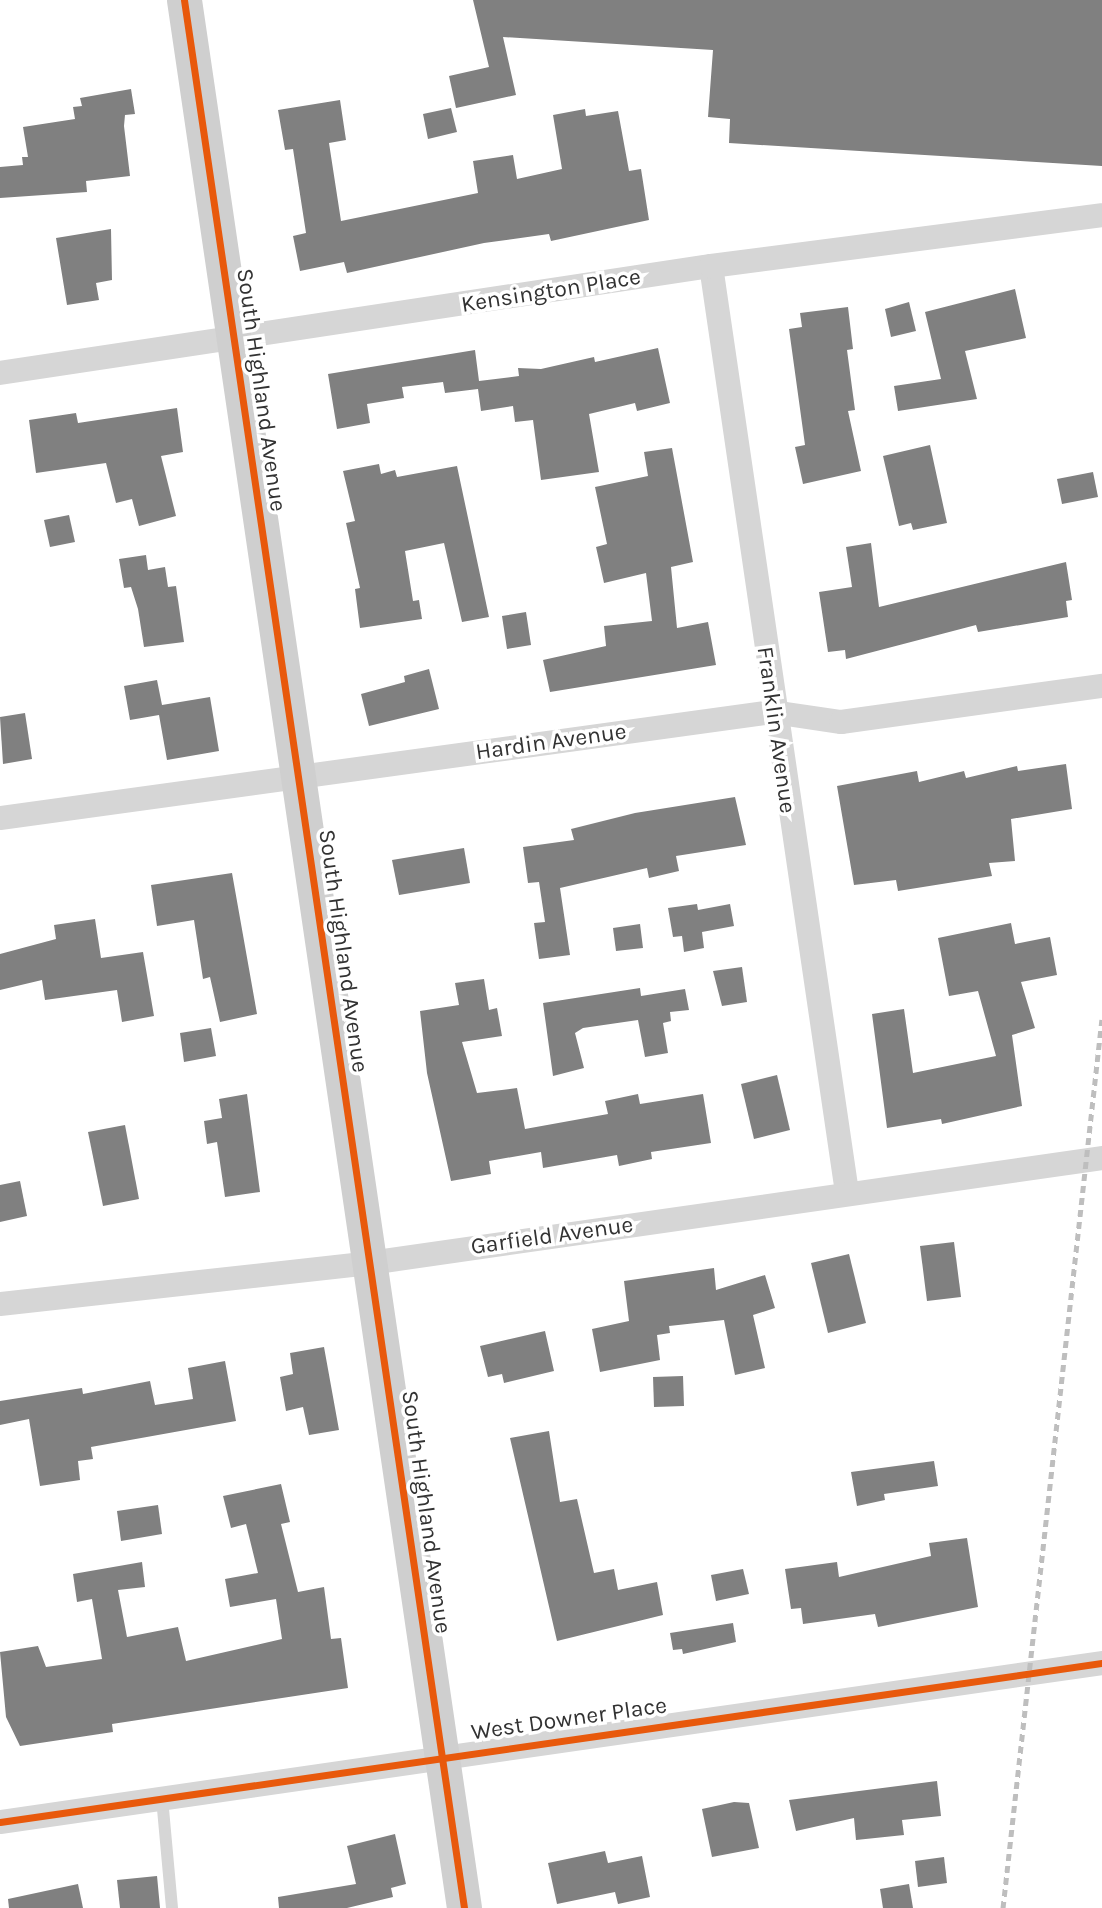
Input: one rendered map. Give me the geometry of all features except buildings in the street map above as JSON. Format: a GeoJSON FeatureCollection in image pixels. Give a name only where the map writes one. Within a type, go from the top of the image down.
{"type":"FeatureCollection","features":[{"type":"Feature","properties":{"kind":"street","name":"South Highland Avenue"},"geometry":{"type":"LineString","coordinates":[[184,0],[464,1908]]}},
{"type":"Feature","properties":{"kind":"street","name":"Kensington Place"},"geometry":{"type":"LineString","coordinates":[[0,373],[711,266],[1102,215]]}},
{"type":"Feature","properties":{"kind":"street","name":"Franklin Avenue"},"geometry":{"type":"LineString","coordinates":[[711,266],[773,712],[847,1193]]}},
{"type":"Feature","properties":{"kind":"street","name":"Hardin Avenue"},"geometry":{"type":"LineString","coordinates":[[0,818],[773,712],[841,722],[1102,685]]}},
{"type":"Feature","properties":{"kind":"street","name":"Garfield Avenue"},"geometry":{"type":"LineString","coordinates":[[0,1304],[370,1263],[1102,1158]]}},
{"type":"Feature","properties":{"kind":"street","name":"West Downer Place"},"geometry":{"type":"LineString","coordinates":[[0,1822],[1102,1663]]}},
{"type":"Feature","properties":{"kind":"lane"},"geometry":{"type":"LineString","coordinates":[[162,1798],[172,1908]]}},
{"type":"Feature","properties":{"kind":"railway"},"geometry":{"type":"LineString","coordinates":[[1003,1908],[1102,1019]]}},
{"type":"Feature","properties":{"kind":"cycle path"},"geometry":{"type":"LineString","coordinates":[[184,0],[464,1908]]}},
{"type":"Feature","properties":{"kind":"cycle path"},"geometry":{"type":"LineString","coordinates":[[0,1822],[1102,1663]]}}]}
